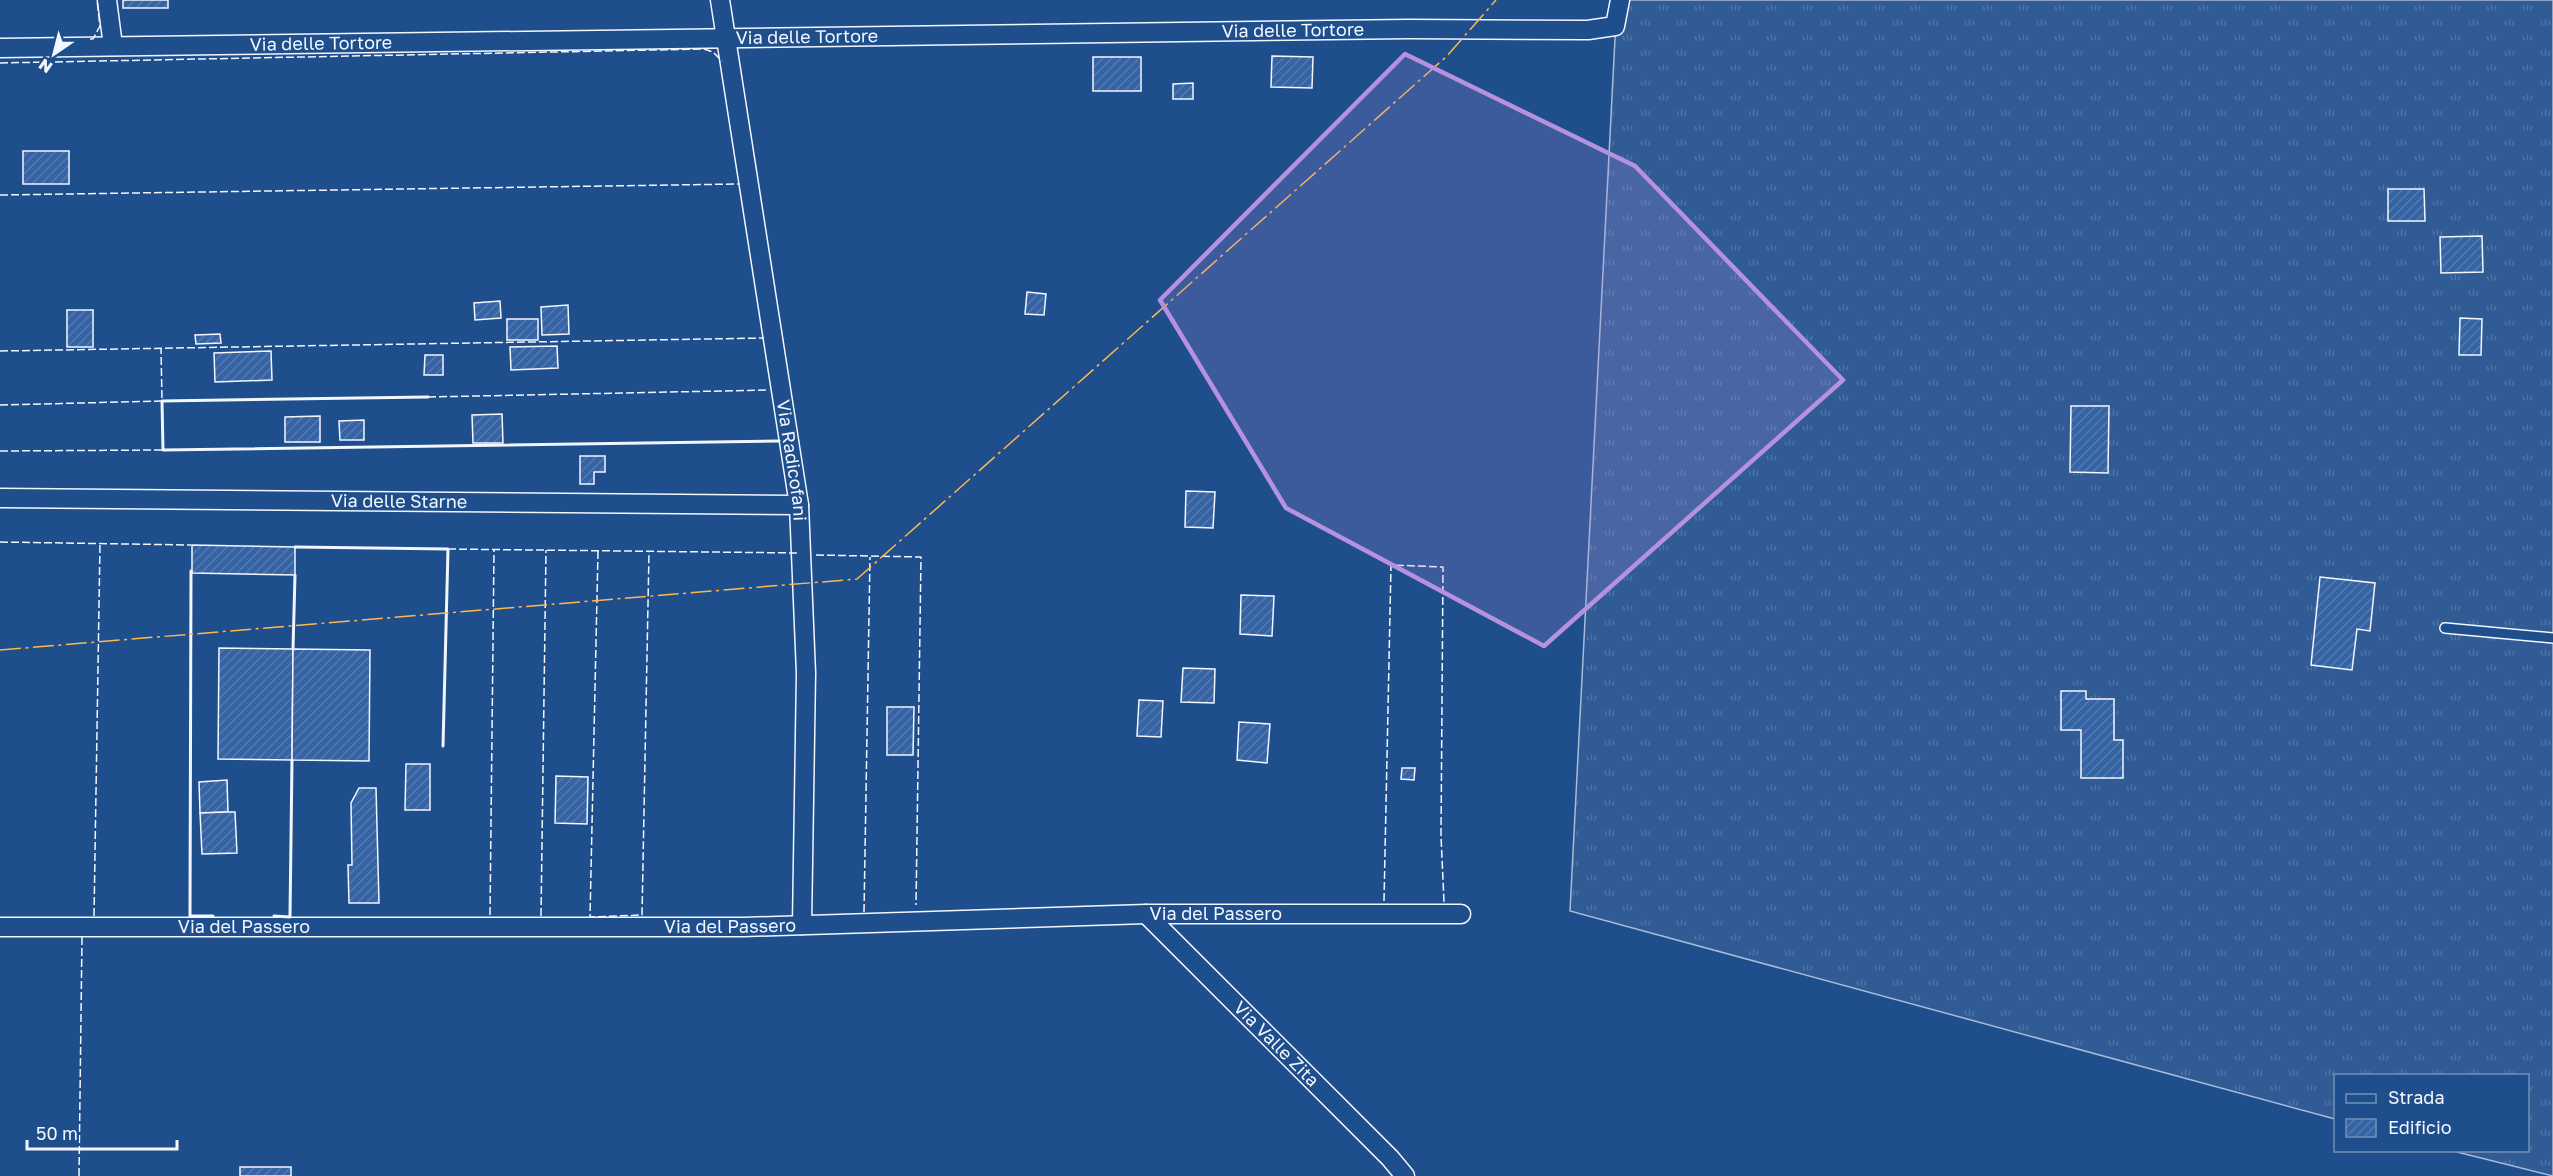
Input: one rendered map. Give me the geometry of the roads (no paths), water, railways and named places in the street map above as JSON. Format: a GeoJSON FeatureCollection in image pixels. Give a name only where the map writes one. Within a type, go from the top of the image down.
{"type":"FeatureCollection","features":[{"type":"Feature","properties":{"kind":"street"},"geometry":{"type":"LineString","coordinates":[[107,0],[113,46]]}},
{"type":"Feature","properties":{"kind":"street","name":"Via Radicofani"},"geometry":{"type":"LineString","coordinates":[[720,0],[799,505],[806,673],[802,925]]}},
{"type":"Feature","properties":{"kind":"street","name":"Via delle Tortore"},"geometry":{"type":"LineString","coordinates":[[0,48],[1408,29],[1588,30],[1614,26],[1620,0]]}},
{"type":"Feature","properties":{"kind":"street","name":"Via delle Starne"},"geometry":{"type":"LineString","coordinates":[[0,498],[799,505]]}},
{"type":"Feature","properties":{"kind":"street","name":"Via del Passero"},"geometry":{"type":"LineString","coordinates":[[0,927],[802,925],[1146,914],[1461,914]]}},
{"type":"Feature","properties":{"kind":"street","name":"Via Valle Zita"},"geometry":{"type":"LineString","coordinates":[[1146,914],[1390,1158],[1405,1176]]}},
{"type":"Feature","properties":{"kind":"lane"},"geometry":{"type":"LineString","coordinates":[[2445,628],[2553,638]]}}]}
